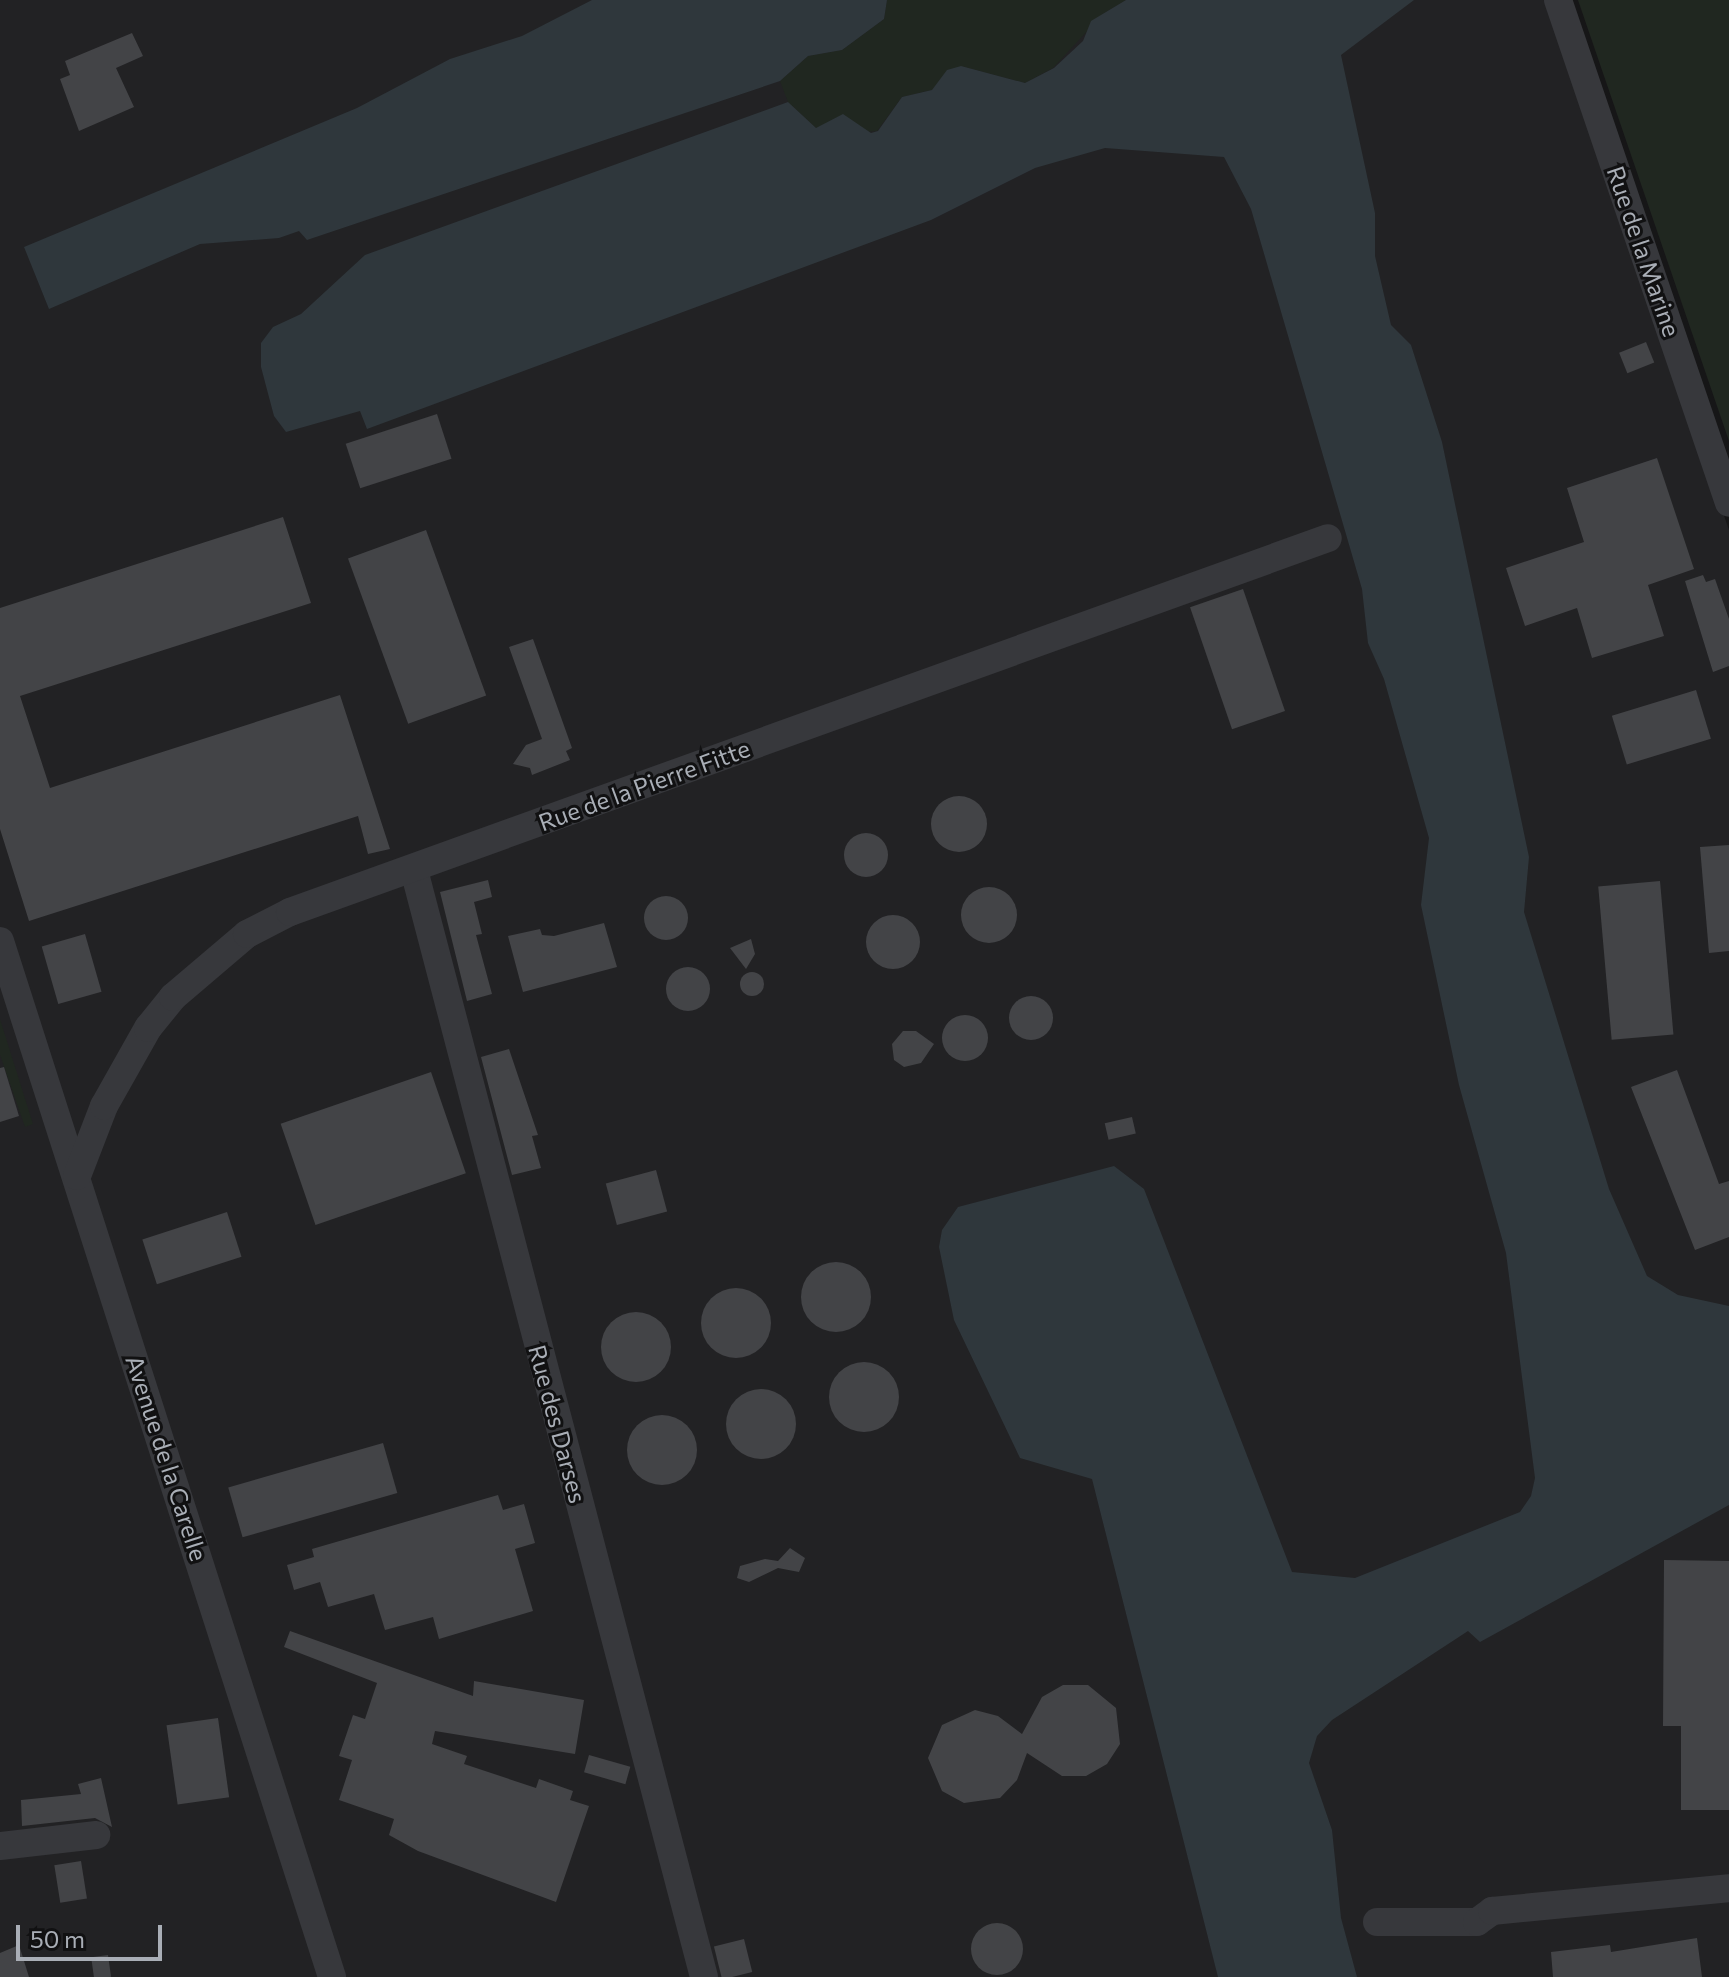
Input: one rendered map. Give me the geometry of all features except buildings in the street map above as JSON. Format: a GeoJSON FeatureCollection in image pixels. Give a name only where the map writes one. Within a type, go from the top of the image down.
{"type":"FeatureCollection","features":[{"type":"Feature","properties":{"kind":"street","name":"Rue de la Marine"},"geometry":{"type":"LineString","coordinates":[[1558,0],[1729,503]]}},
{"type":"Feature","properties":{"kind":"street","name":"Rue de la Pierre Fitte"},"geometry":{"type":"LineString","coordinates":[[77,1176],[104,1106],[148,1028],[206,966],[247,934],[290,912],[414,870],[1328,538]]}},
{"type":"Feature","properties":{"kind":"street","name":"Rue des Darses"},"geometry":{"type":"LineString","coordinates":[[414,870],[704,1977]]}},
{"type":"Feature","properties":{"kind":"street","name":"Avenue de la Carelle"},"geometry":{"type":"LineString","coordinates":[[0,941],[332,1977]]}},
{"type":"Feature","properties":{"kind":"street"},"geometry":{"type":"LineString","coordinates":[[0,1846],[96,1835]]}},
{"type":"Feature","properties":{"kind":"street"},"geometry":{"type":"LineString","coordinates":[[1377,1922],[1477,1922],[1492,1911],[1729,1888]]}},
{"type":"Feature","properties":{"kind":"shaded area"},"geometry":{"type":"Polygon","coordinates":[[[0,0],[1547,0],[1729,530],[1729,1977],[0,1977],[0,0]]]}},
{"type":"Feature","properties":{"kind":"shaded area"},"geometry":{"type":"Polygon","coordinates":[[[592,0],[887,0],[884,19],[842,50],[808,56],[780,81],[307,240],[299,231],[279,238],[200,244],[49,309],[24,247],[357,108],[450,59],[522,36],[592,0]]]}},
{"type":"Feature","properties":{"kind":"shaded area"},"geometry":{"type":"Polygon","coordinates":[[[887,0],[1126,0],[1103,14],[1053,68],[1025,83],[961,66],[932,90],[902,97],[877,131],[863,132],[852,125],[816,128],[788,102],[780,81],[808,56],[842,50],[884,19],[887,0]]]}},
{"type":"Feature","properties":{"kind":"shaded area"},"geometry":{"type":"Polygon","coordinates":[[[1126,0],[1414,0],[1341,55],[1375,213],[1375,256],[1391,325],[1411,345],[1442,442],[1529,857],[1524,912],[1609,1189],[1647,1276],[1678,1295],[1729,1306],[1729,1505],[1480,1642],[1468,1631],[1332,1720],[1317,1736],[1309,1763],[1332,1830],[1341,1918],[1357,1977],[1218,1977],[1092,1479],[1020,1458],[954,1320],[939,1247],[942,1230],[958,1207],[1114,1166],[1144,1189],[1292,1572],[1355,1578],[1520,1512],[1531,1496],[1535,1478],[1506,1253],[1459,1085],[1421,905],[1429,838],[1384,679],[1368,643],[1362,589],[1251,209],[1224,157],[1105,148],[1035,168],[931,220],[367,429],[360,411],[286,432],[274,416],[261,367],[261,343],[273,327],[301,314],[365,255],[788,102],[816,128],[843,114],[871,133],[878,131],[902,97],[932,90],[947,70],[961,66],[1025,83],[1054,68],[1083,41],[1091,21],[1126,0]]]}},
{"type":"Feature","properties":{"kind":"shaded area"},"geometry":{"type":"Polygon","coordinates":[[[1578,0],[1729,0],[1729,441],[1578,0]]]}},
{"type":"Feature","properties":{"kind":"shaded area"},"geometry":{"type":"Polygon","coordinates":[[[0,1019],[33,1124],[25,1127],[0,1055],[0,1019]]]}}]}
